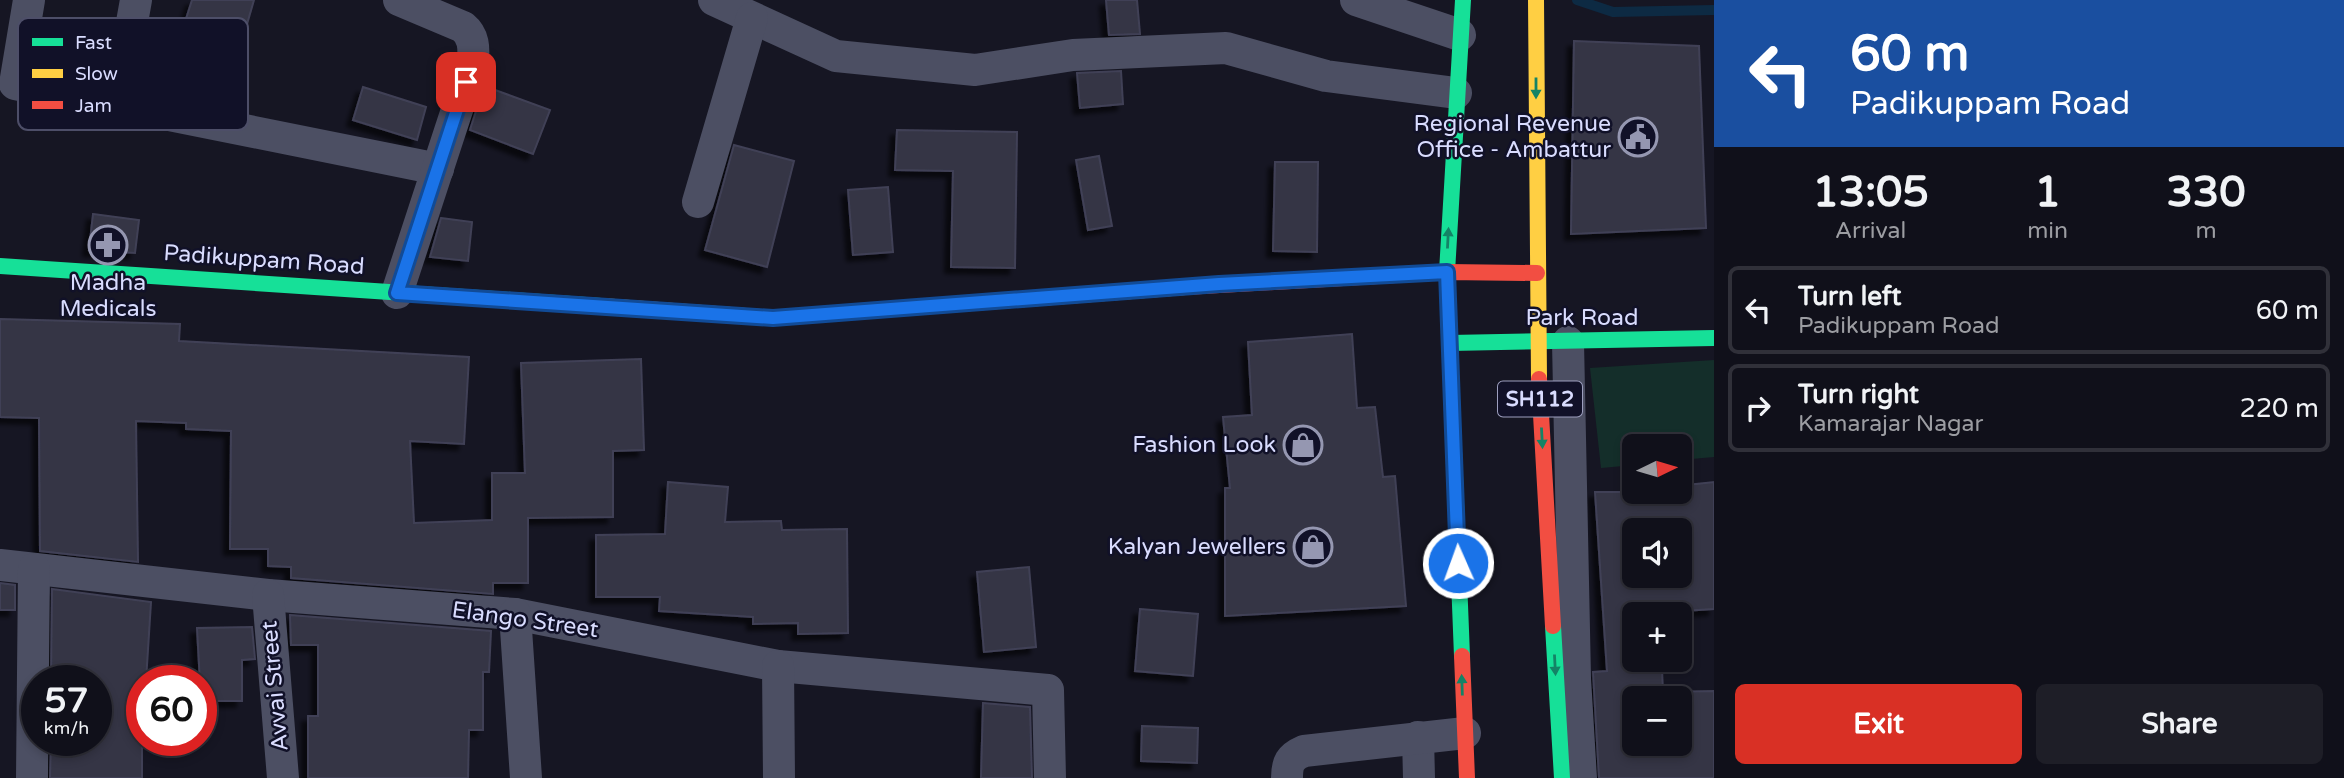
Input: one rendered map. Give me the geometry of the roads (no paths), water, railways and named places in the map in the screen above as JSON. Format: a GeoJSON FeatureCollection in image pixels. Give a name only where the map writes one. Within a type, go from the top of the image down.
{"type":"FeatureCollection","features":[{"type":"Feature","properties":{"kind":"street"},"geometry":{"type":"LineString","coordinates":[[26,18],[29,0]]}},
{"type":"Feature","properties":{"kind":"street"},"geometry":{"type":"LineString","coordinates":[[133,18],[136,0]]}},
{"type":"Feature","properties":{"kind":"street"},"geometry":{"type":"LineString","coordinates":[[397,293],[473,61],[474,45],[463,27],[400,0]]}},
{"type":"Feature","properties":{"kind":"street"},"geometry":{"type":"LineString","coordinates":[[714,0],[836,56],[975,70],[1073,55],[1226,48],[1326,76],[1456,93]]}},
{"type":"Feature","properties":{"kind":"street"},"geometry":{"type":"LineString","coordinates":[[1356,0],[1460,35]]}},
{"type":"Feature","properties":{"kind":"street"},"geometry":{"type":"LineString","coordinates":[[1463,0],[1447,272],[1467,778]]}},
{"type":"Feature","properties":{"kind":"street","name":"SH112"},"geometry":{"type":"LineString","coordinates":[[1536,0],[1537,340],[1562,778]]}},
{"type":"Feature","properties":{"kind":"street"},"geometry":{"type":"LineString","coordinates":[[698,202],[752,18]]}},
{"type":"Feature","properties":{"kind":"street"},"geometry":{"type":"LineString","coordinates":[[18,66],[15,84],[18,85]]}},
{"type":"Feature","properties":{"kind":"street"},"geometry":{"type":"LineString","coordinates":[[244,130],[438,169]]}},
{"type":"Feature","properties":{"kind":"street","name":"Padikuppam Road"},"geometry":{"type":"LineString","coordinates":[[0,266],[304,284],[397,293],[773,318],[1219,284],[1447,272]]}},
{"type":"Feature","properties":{"kind":"street","name":"Park Road"},"geometry":{"type":"LineString","coordinates":[[1447,272],[1537,273]]}},
{"type":"Feature","properties":{"kind":"street","name":"Park Road"},"geometry":{"type":"LineString","coordinates":[[1450,343],[1714,338]]}},
{"type":"Feature","properties":{"kind":"street"},"geometry":{"type":"LineString","coordinates":[[1568,342],[1575,678],[1581,778]]}},
{"type":"Feature","properties":{"kind":"street","name":"Elango Street"},"geometry":{"type":"LineString","coordinates":[[0,565],[268,595],[515,614],[778,666],[1048,690],[1050,778]]}},
{"type":"Feature","properties":{"kind":"street"},"geometry":{"type":"LineString","coordinates":[[32,778],[34,569]]}},
{"type":"Feature","properties":{"kind":"street","name":"Avvai Street"},"geometry":{"type":"LineString","coordinates":[[268,595],[283,778]]}},
{"type":"Feature","properties":{"kind":"street"},"geometry":{"type":"LineString","coordinates":[[515,614],[526,778]]}},
{"type":"Feature","properties":{"kind":"street"},"geometry":{"type":"LineString","coordinates":[[778,666],[779,778]]}},
{"type":"Feature","properties":{"kind":"street"},"geometry":{"type":"LineString","coordinates":[[1287,778],[1287,765],[1293,755],[1304,751],[1465,733]]}},
{"type":"Feature","properties":{"kind":"street"},"geometry":{"type":"LineString","coordinates":[[1418,737],[1419,778]]}},
{"type":"Feature","properties":{"kind":"waterway"},"geometry":{"type":"LineString","coordinates":[[1577,0],[1613,12],[1714,10]]}},
{"type":"Feature","properties":{"kind":"place","name":"Regional Revenue Office - Ambattur"},"geometry":{"type":"Point","coordinates":[1638,137]}},
{"type":"Feature","properties":{"kind":"place","name":"Madha Medicals"},"geometry":{"type":"Point","coordinates":[108,245]}},
{"type":"Feature","properties":{"kind":"place","name":"Fashion Look"},"geometry":{"type":"Point","coordinates":[1303,445]}},
{"type":"Feature","properties":{"kind":"place","name":"Kalyan Jewellers"},"geometry":{"type":"Point","coordinates":[1313,547]}}]}
